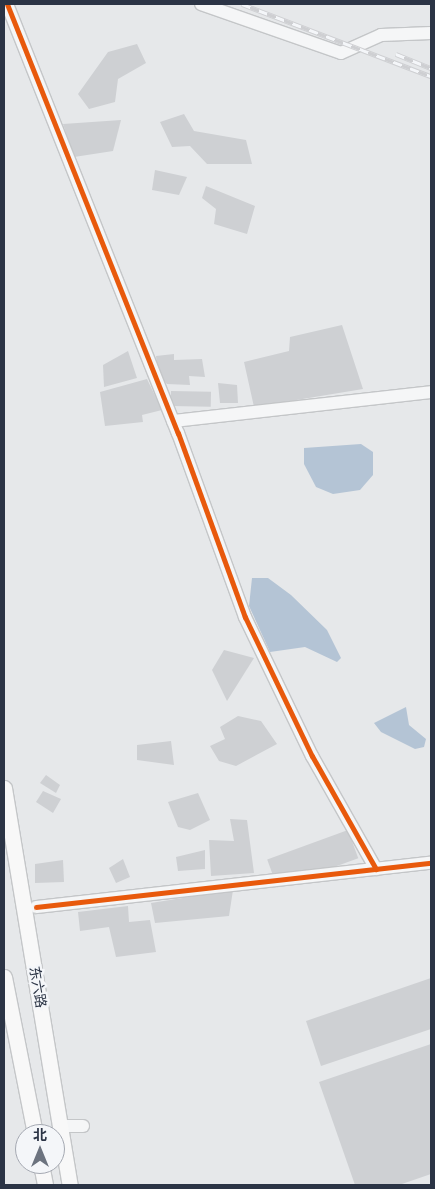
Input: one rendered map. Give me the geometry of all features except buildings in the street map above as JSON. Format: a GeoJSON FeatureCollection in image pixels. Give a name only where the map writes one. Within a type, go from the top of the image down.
{"type":"FeatureCollection","features":[{"type":"Feature","properties":{"kind":"main road","name":"东六路"},"geometry":{"type":"LineString","coordinates":[[4,788],[62,1124]]}},
{"type":"Feature","properties":{"kind":"main road"},"geometry":{"type":"LineString","coordinates":[[4,977],[33,1124]]}},
{"type":"Feature","properties":{"kind":"main road","name":"东六路"},"geometry":{"type":"LineString","coordinates":[[65,1148],[70,1185]]}},
{"type":"Feature","properties":{"kind":"street"},"geometry":{"type":"LineString","coordinates":[[7,4],[173,421],[245,617],[312,756],[376,869]]}},
{"type":"Feature","properties":{"kind":"street"},"geometry":{"type":"LineString","coordinates":[[200,4],[341,53],[381,36],[431,33]]}},
{"type":"Feature","properties":{"kind":"street"},"geometry":{"type":"LineString","coordinates":[[173,421],[431,392]]}},
{"type":"Feature","properties":{"kind":"street"},"geometry":{"type":"LineString","coordinates":[[36,907],[431,863]]}},
{"type":"Feature","properties":{"kind":"street"},"geometry":{"type":"LineString","coordinates":[[65,1126],[83,1126]]}},
{"type":"Feature","properties":{"kind":"water"},"geometry":{"type":"Polygon","coordinates":[[[361,444],[373,452],[373,475],[360,490],[333,494],[316,487],[304,464],[304,448],[361,444]]]}},
{"type":"Feature","properties":{"kind":"water"},"geometry":{"type":"Polygon","coordinates":[[[252,578],[268,578],[291,595],[327,630],[341,658],[337,662],[305,647],[270,652],[249,606],[252,578]]]}},
{"type":"Feature","properties":{"kind":"water"},"geometry":{"type":"Polygon","coordinates":[[[406,707],[409,725],[426,739],[424,747],[415,749],[381,732],[374,723],[406,707]]]}},
{"type":"Feature","properties":{"kind":"railway"},"geometry":{"type":"LineString","coordinates":[[242,4],[431,76]]}},
{"type":"Feature","properties":{"kind":"railway"},"geometry":{"type":"LineString","coordinates":[[396,54],[431,68]]}},
{"type":"Feature","properties":{"kind":"cycle path"},"geometry":{"type":"LineString","coordinates":[[7,4],[178,433],[245,617],[312,756],[376,869]]}},
{"type":"Feature","properties":{"kind":"cycle path"},"geometry":{"type":"LineString","coordinates":[[36,907],[431,863]]}}]}
